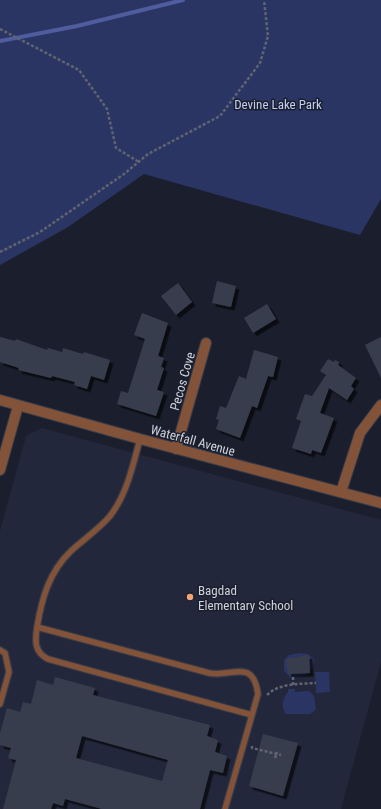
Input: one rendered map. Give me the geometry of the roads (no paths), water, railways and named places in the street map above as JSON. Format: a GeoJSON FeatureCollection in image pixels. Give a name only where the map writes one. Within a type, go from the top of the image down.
{"type":"FeatureCollection","features":[{"type":"Feature","properties":{"kind":"street","name":"Pecos Cove"},"geometry":{"type":"LineString","coordinates":[[176,449],[206,343]]}},
{"type":"Feature","properties":{"kind":"street","name":"Waterfall Avenue"},"geometry":{"type":"LineString","coordinates":[[0,400],[140,440],[381,503]]}},
{"type":"Feature","properties":{"kind":"street"},"geometry":{"type":"LineString","coordinates":[[341,492],[360,433],[381,405]]}},
{"type":"Feature","properties":{"kind":"street"},"geometry":{"type":"LineString","coordinates":[[0,470],[18,406]]}},
{"type":"Feature","properties":{"kind":"lane"},"geometry":{"type":"LineString","coordinates":[[140,440],[128,482],[110,515],[71,551],[48,582],[42,601],[37,627],[36,649],[40,655],[48,659],[252,715]]}},
{"type":"Feature","properties":{"kind":"lane"},"geometry":{"type":"LineString","coordinates":[[37,627],[217,675],[239,670],[249,673],[256,682],[258,694],[225,809]]}},
{"type":"Feature","properties":{"kind":"lane"},"geometry":{"type":"LineString","coordinates":[[0,650],[5,654],[9,672],[0,704]]}},
{"type":"Feature","properties":{"kind":"waterway"},"geometry":{"type":"LineString","coordinates":[[0,41],[77,26],[183,0]]}},
{"type":"Feature","properties":{"kind":"place","name":"Bagdad Elementary School"},"geometry":{"type":"Point","coordinates":[190,597]}},
{"type":"Feature","properties":{"kind":"park label","name":"Devine Lake Park"},"geometry":{"type":"Point","coordinates":[278,104]}}]}
